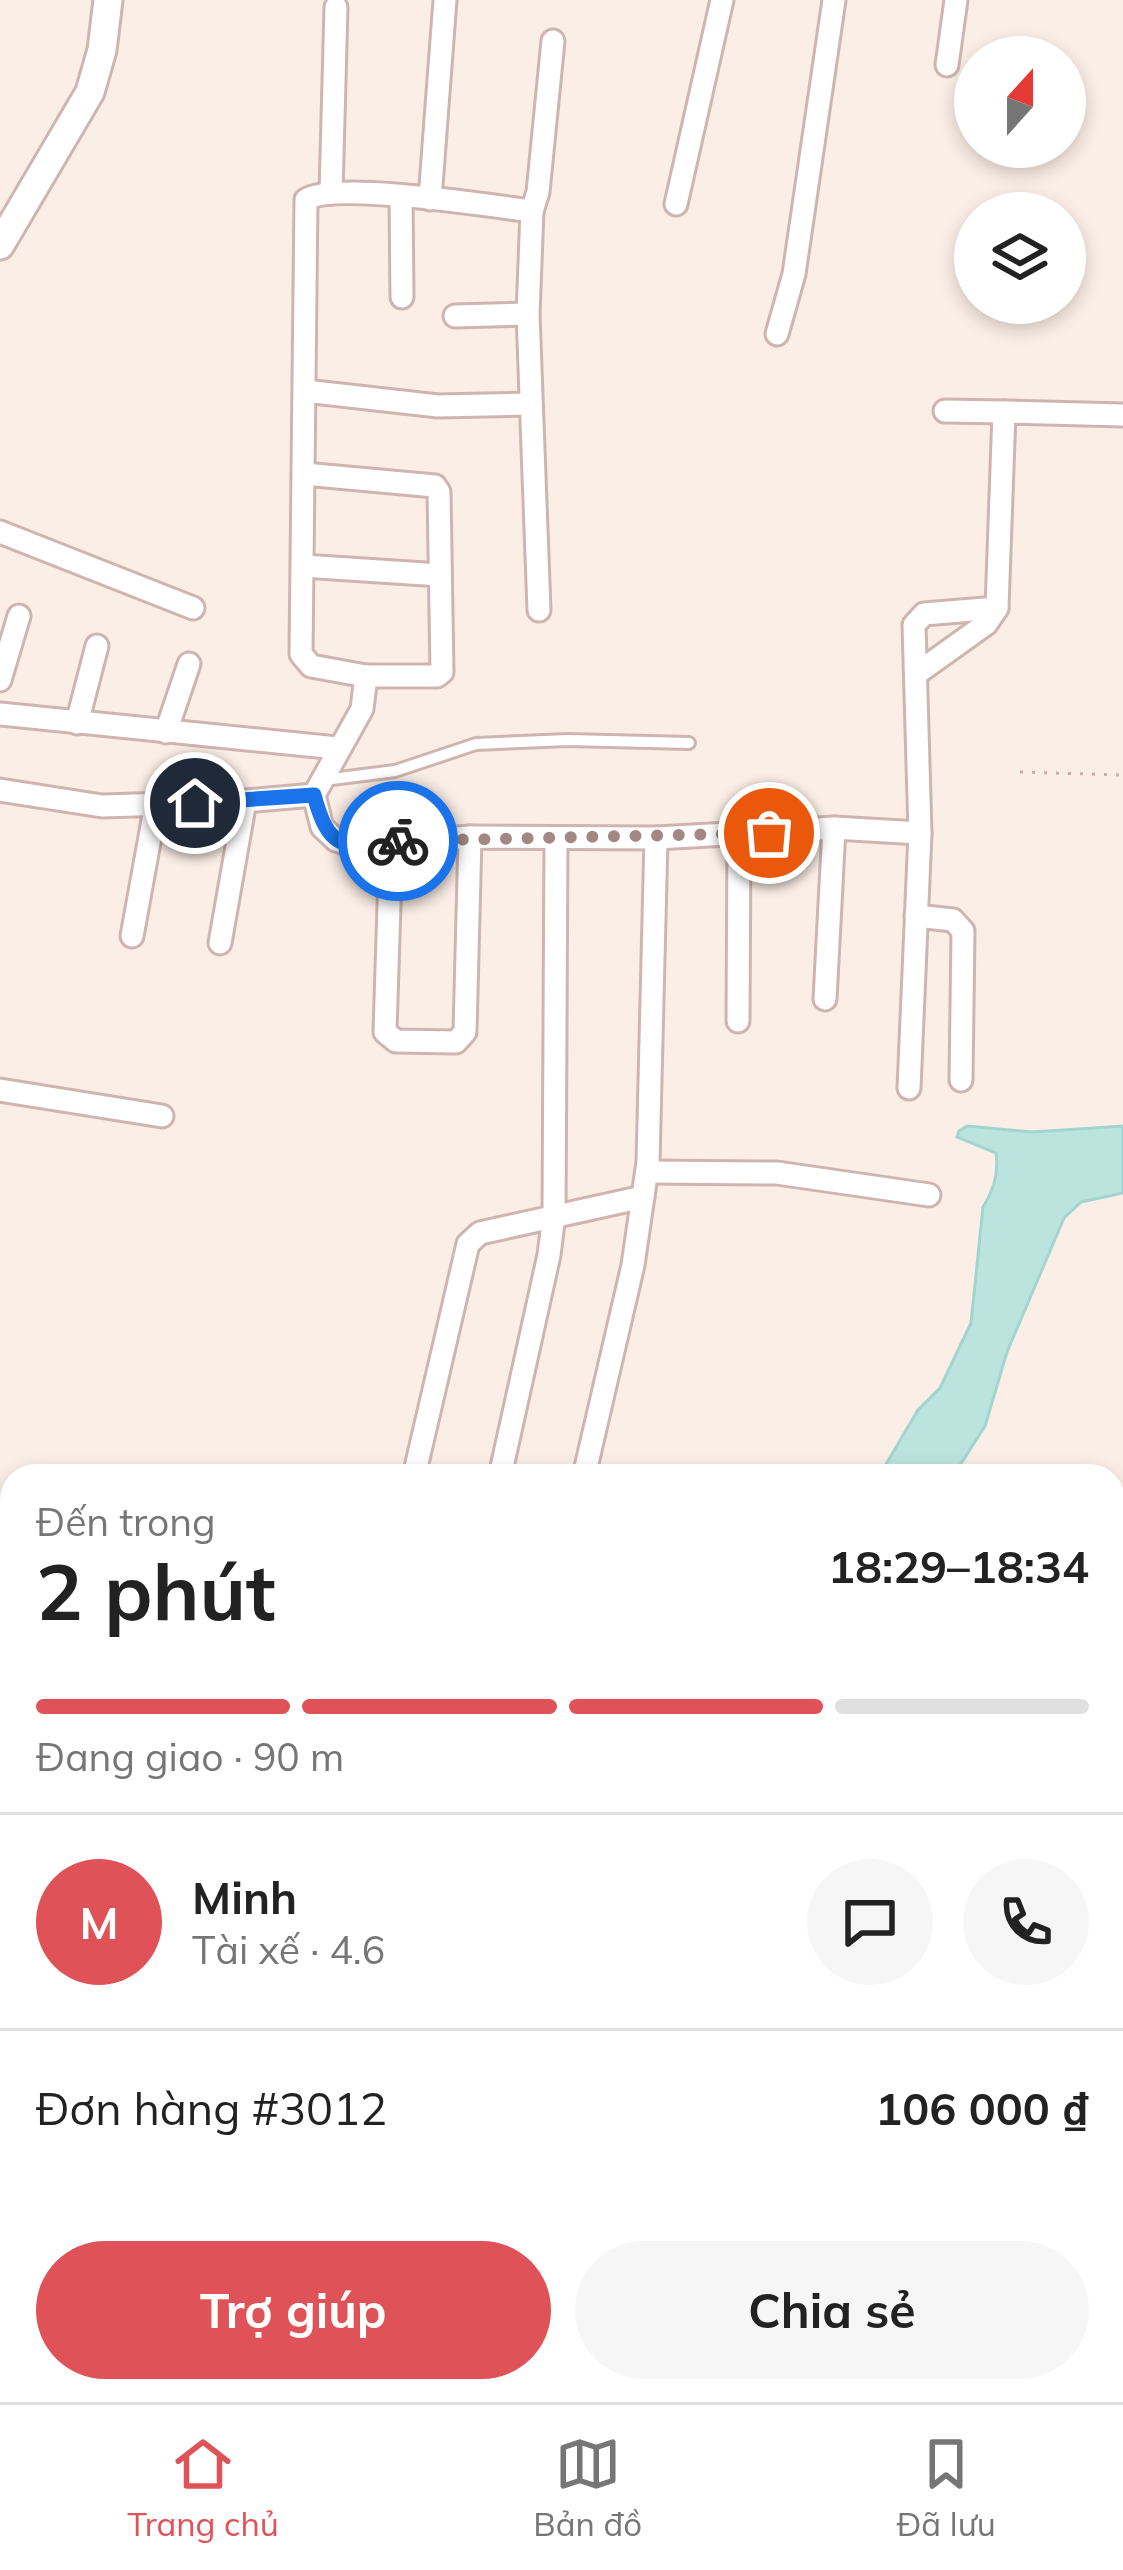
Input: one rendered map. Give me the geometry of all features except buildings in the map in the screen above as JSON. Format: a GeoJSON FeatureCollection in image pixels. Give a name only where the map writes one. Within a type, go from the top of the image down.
{"type":"FeatureCollection","features":[{"type":"Feature","properties":{"kind":"street"},"geometry":{"type":"LineString","coordinates":[[1,241],[90,92],[102,50],[108,0]]}},
{"type":"Feature","properties":{"kind":"street"},"geometry":{"type":"LineString","coordinates":[[430,199],[446,0]]}},
{"type":"Feature","properties":{"kind":"street"},"geometry":{"type":"LineString","coordinates":[[676,204],[722,0]]}},
{"type":"Feature","properties":{"kind":"street"},"geometry":{"type":"LineString","coordinates":[[777,334],[794,274],[835,0]]}},
{"type":"Feature","properties":{"kind":"street"},"geometry":{"type":"LineString","coordinates":[[947,65],[956,0]]}},
{"type":"Feature","properties":{"kind":"street"},"geometry":{"type":"LineString","coordinates":[[331,193],[336,7]]}},
{"type":"Feature","properties":{"kind":"street"},"geometry":{"type":"LineString","coordinates":[[539,610],[528,314],[532,211],[538,192],[553,40]]}},
{"type":"Feature","properties":{"kind":"street"},"geometry":{"type":"LineString","coordinates":[[304,474],[434,486],[439,492],[442,672],[437,676],[366,676],[305,662],[302,654],[306,200],[331,193],[401,196],[532,211]]}},
{"type":"Feature","properties":{"kind":"street"},"geometry":{"type":"LineString","coordinates":[[401,196],[402,297]]}},
{"type":"Feature","properties":{"kind":"street"},"geometry":{"type":"LineString","coordinates":[[455,316],[528,314]]}},
{"type":"Feature","properties":{"kind":"street"},"geometry":{"type":"LineString","coordinates":[[304,391],[438,406],[531,404]]}},
{"type":"Feature","properties":{"kind":"street"},"geometry":{"type":"LineString","coordinates":[[945,412],[1123,415]]}},
{"type":"Feature","properties":{"kind":"street"},"geometry":{"type":"LineString","coordinates":[[916,674],[986,624],[997,608],[1004,412]]}},
{"type":"Feature","properties":{"kind":"street"},"geometry":{"type":"LineString","coordinates":[[0,532],[193,608]]}},
{"type":"Feature","properties":{"kind":"street"},"geometry":{"type":"LineString","coordinates":[[303,566],[440,575]]}},
{"type":"Feature","properties":{"kind":"street"},"geometry":{"type":"LineString","coordinates":[[909,1088],[920,833],[916,618],[997,608]]}},
{"type":"Feature","properties":{"kind":"street"},"geometry":{"type":"LineString","coordinates":[[0,680],[19,616]]}},
{"type":"Feature","properties":{"kind":"street"},"geometry":{"type":"LineString","coordinates":[[77,722],[97,646]]}},
{"type":"Feature","properties":{"kind":"street"},"geometry":{"type":"LineString","coordinates":[[166,732],[188,664]]}},
{"type":"Feature","properties":{"kind":"street"},"geometry":{"type":"LineString","coordinates":[[366,676],[362,709],[317,788],[322,826],[336,840],[354,847],[470,837],[656,838],[834,828],[920,833]]}},
{"type":"Feature","properties":{"kind":"street"},"geometry":{"type":"LineString","coordinates":[[0,714],[337,748]]}},
{"type":"Feature","properties":{"kind":"street"},"geometry":{"type":"LineString","coordinates":[[0,790],[102,806],[245,801],[317,788]]}},
{"type":"Feature","properties":{"kind":"street"},"geometry":{"type":"LineString","coordinates":[[220,943],[245,801]]}},
{"type":"Feature","properties":{"kind":"street"},"geometry":{"type":"LineString","coordinates":[[132,936],[157,804]]}},
{"type":"Feature","properties":{"kind":"street"},"geometry":{"type":"LineString","coordinates":[[825,999],[834,828]]}},
{"type":"Feature","properties":{"kind":"street"},"geometry":{"type":"LineString","coordinates":[[738,1021],[739,835]]}},
{"type":"Feature","properties":{"kind":"street"},"geometry":{"type":"LineString","coordinates":[[392,842],[385,1032],[396,1041],[456,1042],[465,1032],[470,837]]}},
{"type":"Feature","properties":{"kind":"street"},"geometry":{"type":"LineString","coordinates":[[503,1464],[554,1215],[556,838]]}},
{"type":"Feature","properties":{"kind":"street"},"geometry":{"type":"LineString","coordinates":[[587,1464],[633,1265],[648,1167],[656,838]]}},
{"type":"Feature","properties":{"kind":"street"},"geometry":{"type":"LineString","coordinates":[[916,916],[953,920],[963,931],[961,1080]]}},
{"type":"Feature","properties":{"kind":"street"},"geometry":{"type":"LineString","coordinates":[[0,1090],[162,1115]]}},
{"type":"Feature","properties":{"kind":"street"},"geometry":{"type":"LineString","coordinates":[[648,1167],[777,1173],[929,1195]]}},
{"type":"Feature","properties":{"kind":"street"},"geometry":{"type":"LineString","coordinates":[[417,1464],[468,1244],[480,1233],[644,1197]]}},
{"type":"Feature","properties":{"kind":"lane"},"geometry":{"type":"LineString","coordinates":[[317,788],[395,772],[476,744],[688,742]]}},
{"type":"Feature","properties":{"kind":"path"},"geometry":{"type":"LineString","coordinates":[[1020,772],[1123,775]]}},
{"type":"Feature","properties":{"kind":"water"},"geometry":{"type":"Polygon","coordinates":[[[967,1126],[1032,1132],[1123,1126],[1123,1193],[1081,1202],[1064,1218],[1007,1352],[985,1426],[961,1464],[886,1464],[918,1410],[940,1388],[971,1323],[983,1207],[995,1181],[997,1160],[996,1153],[957,1137],[967,1126]]]}},
{"type":"Feature","properties":{"kind":"way so far"},"geometry":{"type":"LineString","coordinates":[[398,841],[769,833]]}},
{"type":"Feature","properties":{"kind":"route"},"geometry":{"type":"LineString","coordinates":[[195,803],[314,795],[322,826],[336,840],[354,847],[398,841]]}}]}
